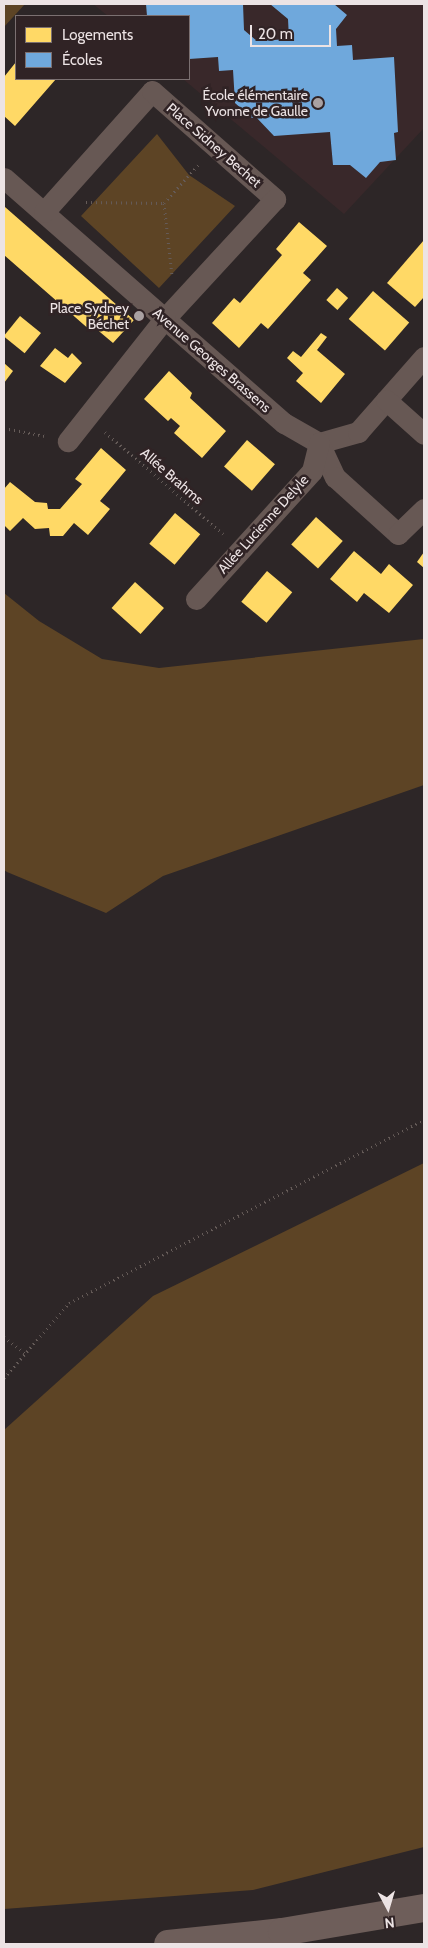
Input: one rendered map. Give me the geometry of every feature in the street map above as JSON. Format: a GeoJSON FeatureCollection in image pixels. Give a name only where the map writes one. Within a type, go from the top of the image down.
{"type":"FeatureCollection","features":[{"type":"Feature","properties":{"kind":"highway"},"geometry":{"type":"LineString","coordinates":[[168,1944],[282,1932],[424,1908]]}},
{"type":"Feature","properties":{"kind":"street","name":"Place Sidney Bechet"},"geometry":{"type":"LineString","coordinates":[[48,206],[152,91],[215,146],[275,199],[170,313]]}},
{"type":"Feature","properties":{"kind":"street","name":"Avenue Georges Brassens"},"geometry":{"type":"LineString","coordinates":[[4,178],[48,206],[170,313],[284,423],[320,443]]}},
{"type":"Feature","properties":{"kind":"street"},"geometry":{"type":"LineString","coordinates":[[68,441],[89,418],[170,313]]}},
{"type":"Feature","properties":{"kind":"street"},"geometry":{"type":"LineString","coordinates":[[424,357],[358,432],[320,443],[335,477],[398,534],[424,509]]}},
{"type":"Feature","properties":{"kind":"street"},"geometry":{"type":"LineString","coordinates":[[386,400],[424,434]]}},
{"type":"Feature","properties":{"kind":"street","name":"Allée Lucienne Delyle"},"geometry":{"type":"LineString","coordinates":[[196,599],[312,471],[320,443]]}},
{"type":"Feature","properties":{"kind":"path"},"geometry":{"type":"LineString","coordinates":[[170,313],[164,203],[215,146]]}},
{"type":"Feature","properties":{"kind":"path"},"geometry":{"type":"LineString","coordinates":[[48,206],[164,203]]}},
{"type":"Feature","properties":{"kind":"path","name":"Allée Brahms"},"geometry":{"type":"LineString","coordinates":[[89,418],[240,550]]}},
{"type":"Feature","properties":{"kind":"path"},"geometry":{"type":"LineString","coordinates":[[4,428],[68,441]]}},
{"type":"Feature","properties":{"kind":"path"},"geometry":{"type":"LineString","coordinates":[[4,1378],[69,1303],[424,1120]]}},
{"type":"Feature","properties":{"kind":"path"},"geometry":{"type":"LineString","coordinates":[[4,1337],[25,1353]]}},
{"type":"Feature","properties":{"kind":"shaded area"},"geometry":{"type":"Polygon","coordinates":[[[4,4],[25,4],[4,27],[4,4]]]}},
{"type":"Feature","properties":{"kind":"shaded area","name":"École élémentaire Yvonne de Gaulle"},"geometry":{"type":"Polygon","coordinates":[[[93,4],[424,4],[424,128],[344,214],[184,80],[190,80],[190,15],[107,15],[93,4]]]}},
{"type":"Feature","properties":{"kind":"shaded area"},"geometry":{"type":"Polygon","coordinates":[[[157,134],[189,175],[235,206],[159,288],[81,216],[157,134]]]}},
{"type":"Feature","properties":{"kind":"shaded area"},"geometry":{"type":"Polygon","coordinates":[[[4,593],[39,621],[102,659],[159,668],[424,639],[424,785],[163,876],[106,913],[7,872],[4,870],[4,593]]]}},
{"type":"Feature","properties":{"kind":"shaded area"},"geometry":{"type":"Polygon","coordinates":[[[424,1163],[424,1847],[253,1890],[4,1909],[4,1430],[153,1296],[424,1163]]]}},
{"type":"Feature","properties":{"kind":"building: Logements"},"geometry":{"type":"Polygon","coordinates":[[[15,63],[15,80],[55,80],[15,126],[4,116],[4,77],[15,63]]]}},
{"type":"Feature","properties":{"kind":"building: Logements"},"geometry":{"type":"Polygon","coordinates":[[[5,207],[134,320],[113,343],[94,327],[91,331],[4,255],[5,207]]]}},
{"type":"Feature","properties":{"kind":"building: Logements"},"geometry":{"type":"Polygon","coordinates":[[[299,222],[327,246],[303,273],[311,280],[268,329],[261,323],[239,348],[212,323],[234,298],[240,303],[282,255],[276,249],[299,222]]]}},
{"type":"Feature","properties":{"kind":"building: Logements"},"geometry":{"type":"Polygon","coordinates":[[[424,240],[424,297],[415,307],[387,283],[424,240]]]}},
{"type":"Feature","properties":{"kind":"building: Logements"},"geometry":{"type":"Polygon","coordinates":[[[337,288],[348,298],[337,310],[326,300],[337,288]]]}},
{"type":"Feature","properties":{"kind":"building: Logements"},"geometry":{"type":"Polygon","coordinates":[[[373,291],[409,322],[385,350],[349,319],[373,291]]]}},
{"type":"Feature","properties":{"kind":"building: Logements"},"geometry":{"type":"Polygon","coordinates":[[[20,316],[41,333],[25,353],[4,336],[20,316]]]}},
{"type":"Feature","properties":{"kind":"building: Logements"},"geometry":{"type":"Polygon","coordinates":[[[321,333],[327,337],[317,350],[345,374],[321,403],[296,381],[303,373],[287,358],[293,351],[301,357],[321,333]]]}},
{"type":"Feature","properties":{"kind":"building: Logements"},"geometry":{"type":"Polygon","coordinates":[[[55,348],[68,358],[72,353],[82,363],[65,383],[40,366],[55,348]]]}},
{"type":"Feature","properties":{"kind":"building: Logements"},"geometry":{"type":"Polygon","coordinates":[[[4,363],[13,371],[4,383],[4,363]]]}},
{"type":"Feature","properties":{"kind":"building: Logements"},"geometry":{"type":"Polygon","coordinates":[[[169,371],[192,393],[190,398],[226,431],[202,458],[174,433],[180,426],[171,418],[168,421],[144,399],[169,371]]]}},
{"type":"Feature","properties":{"kind":"building: Logements"},"geometry":{"type":"Polygon","coordinates":[[[247,440],[275,464],[252,491],[224,466],[247,440]]]}},
{"type":"Feature","properties":{"kind":"building: Logements"},"geometry":{"type":"Polygon","coordinates":[[[101,448],[126,470],[100,501],[110,509],[88,535],[74,523],[63,536],[50,536],[49,528],[35,529],[23,518],[10,531],[4,525],[4,489],[10,482],[35,502],[47,503],[48,509],[60,509],[82,484],[75,479],[101,448]]]}},
{"type":"Feature","properties":{"kind":"building: Logements"},"geometry":{"type":"Polygon","coordinates":[[[175,513],[200,534],[175,565],[149,544],[175,513]]]}},
{"type":"Feature","properties":{"kind":"building: Logements"},"geometry":{"type":"Polygon","coordinates":[[[316,517],[343,541],[318,569],[291,544],[316,517]]]}},
{"type":"Feature","properties":{"kind":"building: Logements"},"geometry":{"type":"Polygon","coordinates":[[[354,551],[381,574],[389,564],[413,585],[389,613],[364,593],[357,602],[330,579],[354,551]]]}},
{"type":"Feature","properties":{"kind":"building: Logements"},"geometry":{"type":"Polygon","coordinates":[[[424,552],[424,568],[417,562],[424,552]]]}},
{"type":"Feature","properties":{"kind":"building: Logements"},"geometry":{"type":"Polygon","coordinates":[[[267,571],[292,592],[267,623],[241,602],[267,571]]]}},
{"type":"Feature","properties":{"kind":"building: Logements"},"geometry":{"type":"Polygon","coordinates":[[[135,582],[164,608],[141,634],[112,608],[135,582]]]}},
{"type":"Feature","properties":{"kind":"building: Écoles"},"geometry":{"type":"Polygon","coordinates":[[[146,4],[243,4],[244,30],[257,41],[289,39],[288,19],[270,4],[334,4],[347,15],[336,29],[337,46],[352,45],[353,60],[394,57],[398,132],[394,133],[396,160],[380,162],[366,178],[350,165],[333,165],[330,132],[274,136],[255,116],[252,118],[235,103],[233,70],[219,71],[218,57],[190,59],[190,15],[147,15],[146,4]]]}},
{"type":"Feature","properties":{"kind":"place","name":"École élémentaire Yvonne de Gaulle"},"geometry":{"type":"Point","coordinates":[318,103]}},
{"type":"Feature","properties":{"kind":"place","name":"Place Sydney Béchet"},"geometry":{"type":"Point","coordinates":[139,316]}}]}
